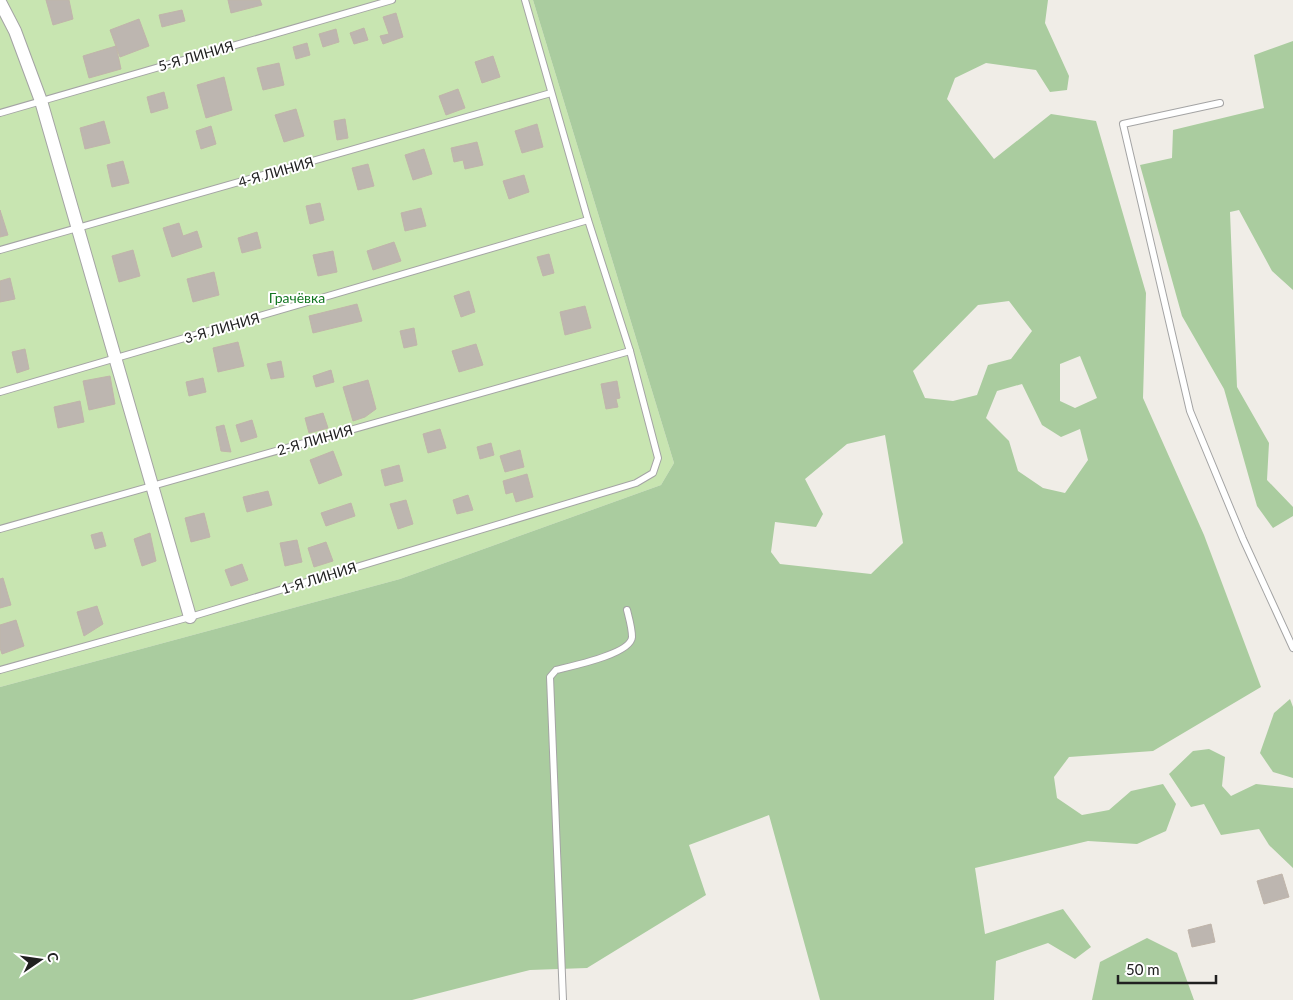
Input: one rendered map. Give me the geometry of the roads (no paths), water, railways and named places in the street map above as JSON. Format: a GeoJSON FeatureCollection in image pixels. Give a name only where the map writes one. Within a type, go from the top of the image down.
{"type":"FeatureCollection","features":[{"type":"Feature","properties":{"kind":"street"},"geometry":{"type":"LineString","coordinates":[[0,2],[15,31],[41,101],[190,617]]}},
{"type":"Feature","properties":{"kind":"lane","name":"5-Я ЛИНИЯ"},"geometry":{"type":"LineString","coordinates":[[0,112],[392,0]]}},
{"type":"Feature","properties":{"kind":"lane"},"geometry":{"type":"LineString","coordinates":[[525,0],[588,220],[630,351]]}},
{"type":"Feature","properties":{"kind":"lane","name":"4-Я ЛИНИЯ"},"geometry":{"type":"LineString","coordinates":[[0,250],[551,93]]}},
{"type":"Feature","properties":{"kind":"lane"},"geometry":{"type":"LineString","coordinates":[[1220,103],[1123,124],[1190,411],[1243,539],[1293,648]]}},
{"type":"Feature","properties":{"kind":"lane","name":"3-Я ЛИНИЯ"},"geometry":{"type":"LineString","coordinates":[[0,392],[588,220]]}},
{"type":"Feature","properties":{"kind":"lane","name":"1-Я ЛИНИЯ"},"geometry":{"type":"LineString","coordinates":[[0,670],[190,617],[636,483],[653,473],[658,458],[630,351]]}},
{"type":"Feature","properties":{"kind":"lane","name":"2-Я ЛИНИЯ"},"geometry":{"type":"LineString","coordinates":[[0,529],[630,351]]}},
{"type":"Feature","properties":{"kind":"lane"},"geometry":{"type":"LineString","coordinates":[[563,1000],[550,677],[556,670],[617,652],[628,646],[632,638],[628,610]]}},
{"type":"Feature","properties":{"kind":"park label","name":"Грачёвка"},"geometry":{"type":"Point","coordinates":[297,298]}}]}
